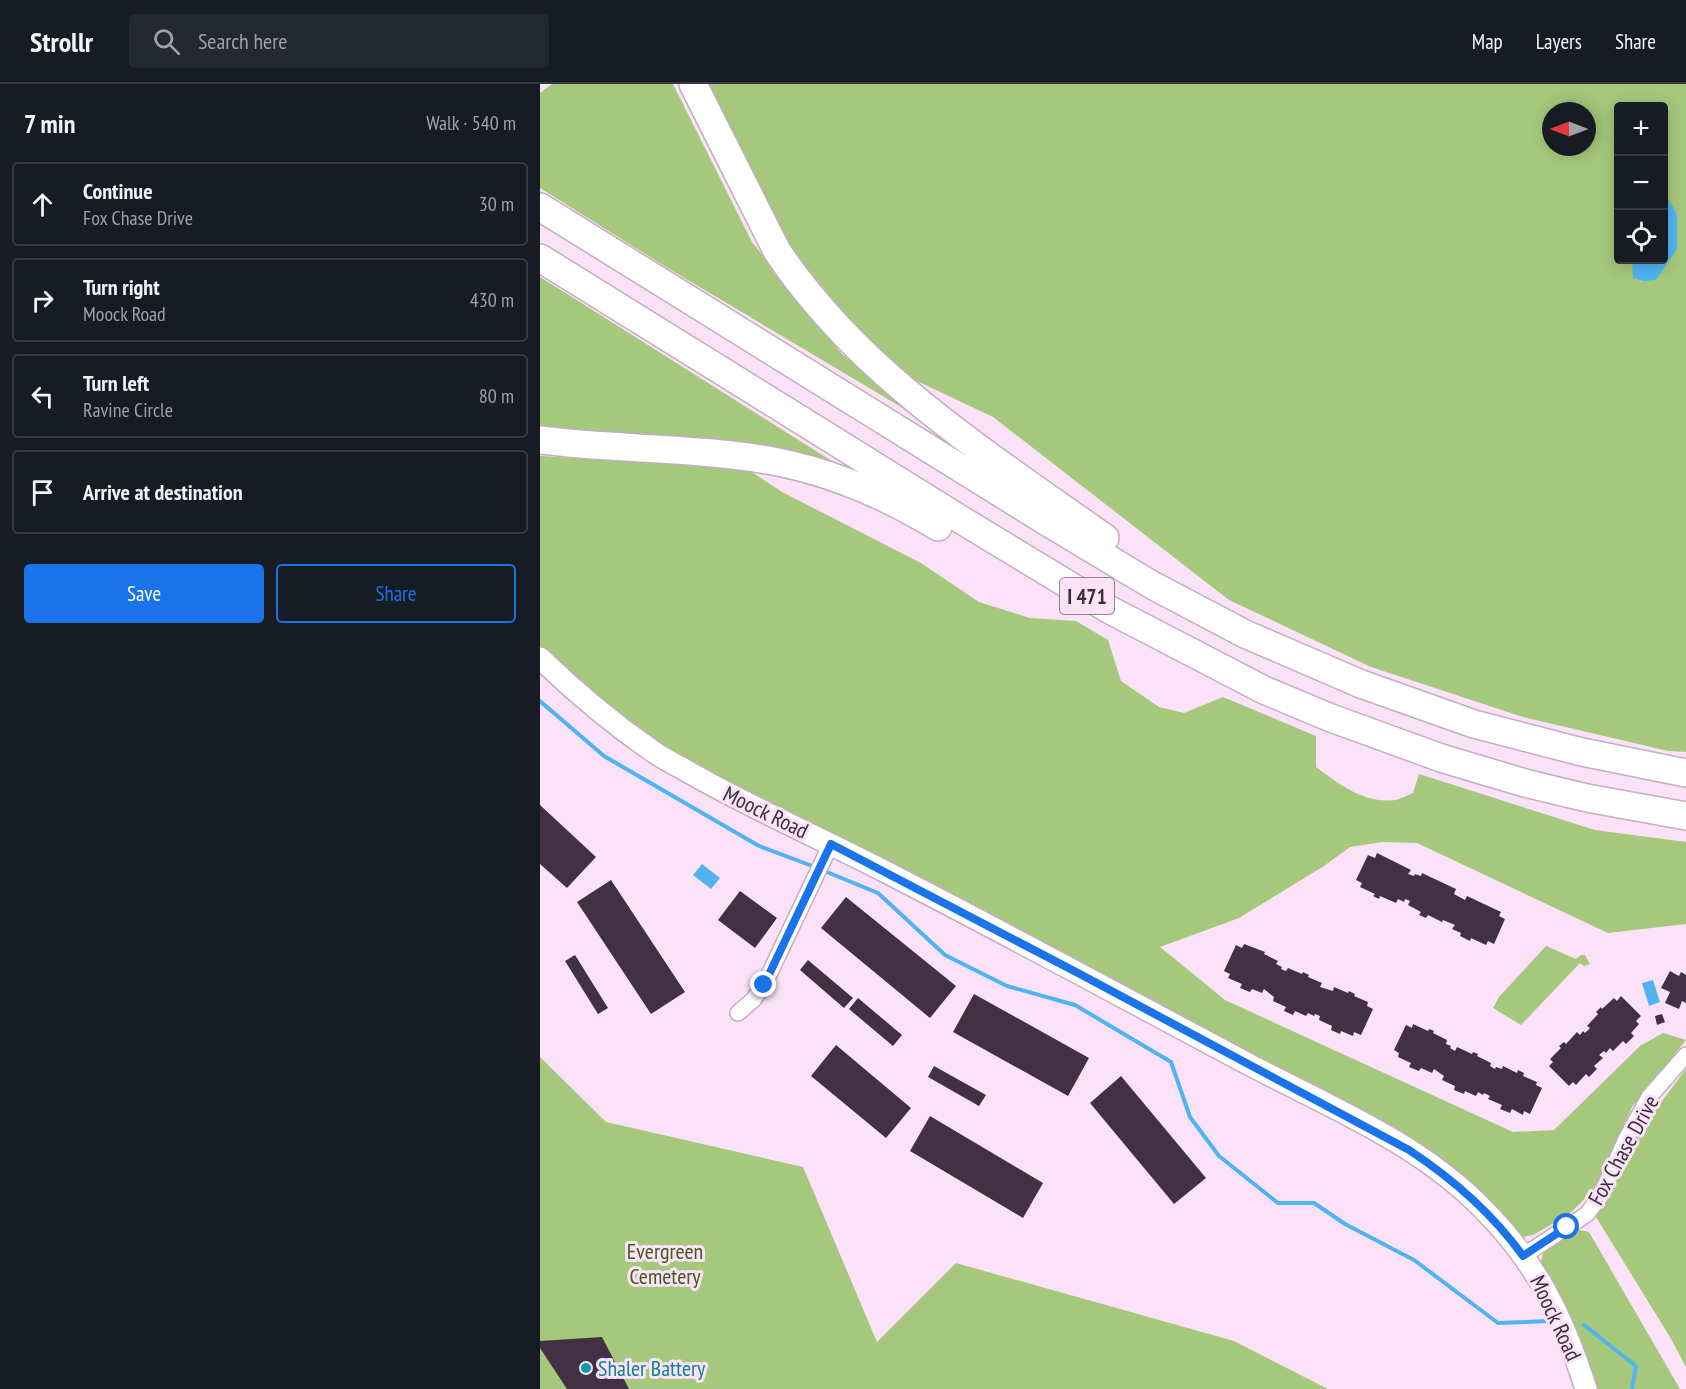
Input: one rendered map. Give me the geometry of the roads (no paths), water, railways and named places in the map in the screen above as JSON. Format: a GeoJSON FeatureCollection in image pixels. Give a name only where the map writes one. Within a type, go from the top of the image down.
{"type":"FeatureCollection","features":[{"type":"Feature","properties":{"kind":"highway"},"geometry":{"type":"LineString","coordinates":[[693,84],[777,251],[789,270],[833,324],[882,372],[916,400],[1122,551],[1152,585]]}},
{"type":"Feature","properties":{"kind":"highway","name":"I 471"},"geometry":{"type":"LineString","coordinates":[[540,207],[1034,514],[1152,585],[1245,634],[1361,684],[1508,734],[1686,773]]}},
{"type":"Feature","properties":{"kind":"highway","name":"I 471"},"geometry":{"type":"LineString","coordinates":[[540,258],[1060,580],[1146,630],[1263,690],[1441,758],[1525,783],[1587,798],[1686,816]]}},
{"type":"Feature","properties":{"kind":"highway"},"geometry":{"type":"LineString","coordinates":[[540,440],[733,456],[773,461],[803,468],[871,491],[984,553],[1060,580]]}},
{"type":"Feature","properties":{"kind":"main road","name":"Moock Road"},"geometry":{"type":"LineString","coordinates":[[540,658],[617,726],[653,752],[710,785],[828,851],[1078,973],[1409,1150],[1446,1176],[1480,1206],[1534,1270],[1554,1306],[1575,1353],[1586,1389]]}},
{"type":"Feature","properties":{"kind":"street"},"geometry":{"type":"LineString","coordinates":[[738,1013],[754,999],[764,985],[828,851]]}},
{"type":"Feature","properties":{"kind":"street","name":"Fox Chase Drive"},"geometry":{"type":"LineString","coordinates":[[1523,1256],[1587,1214],[1601,1195],[1626,1139],[1649,1097],[1686,1055]]}},
{"type":"Feature","properties":{"kind":"water"},"geometry":{"type":"Polygon","coordinates":[[[1668,199],[1677,214],[1677,249],[1668,262],[1668,199]]]}},
{"type":"Feature","properties":{"kind":"water"},"geometry":{"type":"Polygon","coordinates":[[[1632,264],[1667,264],[1656,280],[1644,281],[1633,278],[1632,264]]]}},
{"type":"Feature","properties":{"kind":"water"},"geometry":{"type":"Polygon","coordinates":[[[702,864],[720,878],[711,889],[693,875],[702,864]]]}},
{"type":"Feature","properties":{"kind":"water"},"geometry":{"type":"Polygon","coordinates":[[[1653,980],[1660,1002],[1649,1006],[1642,983],[1653,980]]]}},
{"type":"Feature","properties":{"kind":"waterway"},"geometry":{"type":"LineString","coordinates":[[540,701],[604,756],[759,846],[815,867]]}},
{"type":"Feature","properties":{"kind":"waterway"},"geometry":{"type":"LineString","coordinates":[[822,870],[878,893],[945,955],[1007,986],[1075,1005],[1171,1062],[1190,1117],[1219,1156],[1278,1203],[1314,1203],[1345,1224],[1414,1260],[1498,1323],[1549,1321]]}},
{"type":"Feature","properties":{"kind":"waterway"},"geometry":{"type":"LineString","coordinates":[[1584,1325],[1636,1366],[1632,1389]]}},
{"type":"Feature","properties":{"kind":"place","name":"Shaler Battery"},"geometry":{"type":"Point","coordinates":[586,1368]}},
{"type":"Feature","properties":{"kind":"park label","name":"Evergreen Cemetery"},"geometry":{"type":"Point","coordinates":[665,1264]}}]}
